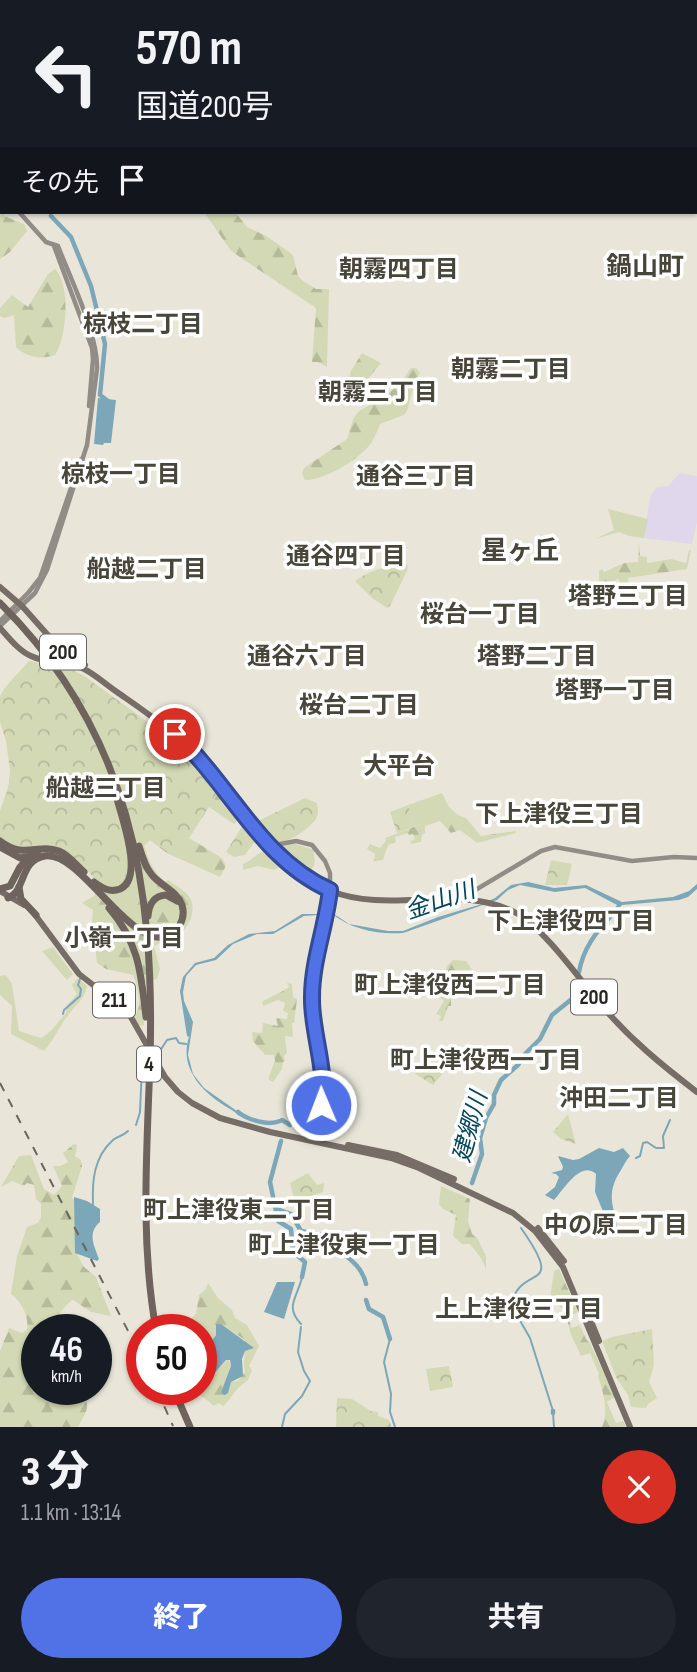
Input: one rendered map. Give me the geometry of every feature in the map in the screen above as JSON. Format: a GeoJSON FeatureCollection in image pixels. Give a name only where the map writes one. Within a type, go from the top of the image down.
{"type":"FeatureCollection","features":[{"type":"Feature","properties":{"kind":"highway","name":"200"},"geometry":{"type":"LineString","coordinates":[[0,587],[62,651],[90,668],[192,750],[286,863],[311,881],[353,897],[375,901],[467,900],[489,903],[509,910],[541,934],[626,1033],[697,1092]]}},
{"type":"Feature","properties":{"kind":"highway","name":"4"},"geometry":{"type":"LineString","coordinates":[[1,605],[52,666],[89,720],[130,828],[145,913],[142,1252],[152,1314]]}},
{"type":"Feature","properties":{"kind":"highway","name":"200"},"geometry":{"type":"LineString","coordinates":[[0,625],[24,652],[40,659],[83,668],[136,705]]}},
{"type":"Feature","properties":{"kind":"highway"},"geometry":{"type":"LineString","coordinates":[[6,895],[21,880],[30,864],[47,856],[60,859],[104,889],[113,891],[122,888],[131,876],[130,853],[116,787]]}},
{"type":"Feature","properties":{"kind":"highway"},"geometry":{"type":"LineString","coordinates":[[0,842],[21,851],[51,849],[64,854],[137,927],[154,935],[167,935],[177,929],[183,915],[182,904],[145,866],[116,787]]}},
{"type":"Feature","properties":{"kind":"highway"},"geometry":{"type":"LineString","coordinates":[[0,847],[20,858],[47,853],[61,856],[77,872]]}},
{"type":"Feature","properties":{"kind":"highway"},"geometry":{"type":"LineString","coordinates":[[6,895],[19,869],[33,854],[51,849]]}},
{"type":"Feature","properties":{"kind":"highway"},"geometry":{"type":"LineString","coordinates":[[6,895],[19,869]]}},
{"type":"Feature","properties":{"kind":"highway"},"geometry":{"type":"LineString","coordinates":[[21,880],[19,896],[36,915]]}},
{"type":"Feature","properties":{"kind":"highway"},"geometry":{"type":"LineString","coordinates":[[89,880],[127,930],[146,983]]}},
{"type":"Feature","properties":{"kind":"highway","name":"211"},"geometry":{"type":"LineString","coordinates":[[6,895],[36,915],[79,974],[128,1012],[158,1067],[173,1086],[219,1114],[317,1141],[407,1158],[508,1205],[531,1222],[551,1242],[566,1265],[632,1427]]}},
{"type":"Feature","properties":{"kind":"highway","name":"211"},"geometry":{"type":"LineString","coordinates":[[6,895],[43,924]]}},
{"type":"Feature","properties":{"kind":"highway"},"geometry":{"type":"LineString","coordinates":[[146,983],[149,908],[153,900],[161,895],[173,898],[180,909],[177,923],[164,934],[154,935]]}},
{"type":"Feature","properties":{"kind":"highway","name":"4"},"geometry":{"type":"LineString","coordinates":[[144,1145],[146,983]]}},
{"type":"Feature","properties":{"kind":"highway"},"geometry":{"type":"LineString","coordinates":[[178,1405],[188,1427]]}},
{"type":"Feature","properties":{"kind":"main road"},"geometry":{"type":"LineString","coordinates":[[0,625],[20,605],[43,570],[81,457],[89,411],[93,359],[92,348],[56,246],[46,242],[21,214]]}},
{"type":"Feature","properties":{"kind":"main road"},"geometry":{"type":"LineString","coordinates":[[272,849],[296,842],[314,846],[328,868],[330,890],[312,986],[322,1100],[314,1126],[317,1141]]}},
{"type":"Feature","properties":{"kind":"main road"},"geometry":{"type":"LineString","coordinates":[[467,900],[472,892],[541,851],[555,847],[632,861],[697,858]]}},
{"type":"Feature","properties":{"kind":"shaded area"},"geometry":{"type":"Polygon","coordinates":[[[680,473],[697,476],[697,522],[692,544],[644,538],[650,497],[657,487],[668,486],[680,473]]]}},
{"type":"Feature","properties":{"kind":"green space"},"geometry":{"type":"Polygon","coordinates":[[[0,214],[3,214],[24,224],[27,231],[10,252],[0,259],[0,214]]]}},
{"type":"Feature","properties":{"kind":"green space"},"geometry":{"type":"Polygon","coordinates":[[[205,214],[237,214],[247,227],[268,237],[293,255],[298,276],[303,281],[316,289],[329,289],[327,367],[312,362],[316,308],[231,251],[205,214]]]}},
{"type":"Feature","properties":{"kind":"green space"},"geometry":{"type":"Polygon","coordinates":[[[55,269],[60,276],[65,298],[62,336],[55,355],[34,357],[16,347],[14,315],[4,318],[0,316],[0,308],[12,295],[28,307],[48,274],[55,269]]]}},
{"type":"Feature","properties":{"kind":"green space"},"geometry":{"type":"Polygon","coordinates":[[[362,353],[381,363],[357,392],[349,391],[347,387],[351,371],[362,353]]]}},
{"type":"Feature","properties":{"kind":"green space"},"geometry":{"type":"Polygon","coordinates":[[[411,368],[416,368],[420,373],[404,415],[380,424],[368,447],[353,460],[322,477],[305,480],[302,473],[304,468],[347,439],[354,417],[359,411],[399,385],[411,368]]]}},
{"type":"Feature","properties":{"kind":"green space"},"geometry":{"type":"Polygon","coordinates":[[[608,509],[648,519],[644,538],[619,532],[595,539],[614,530],[608,509]]]}},
{"type":"Feature","properties":{"kind":"green space"},"geometry":{"type":"Polygon","coordinates":[[[639,542],[640,556],[647,557],[647,563],[671,559],[686,563],[691,550],[687,569],[628,578],[629,586],[623,587],[618,579],[604,586],[599,581],[599,571],[602,569],[604,572],[624,563],[638,562],[639,542]]]}},
{"type":"Feature","properties":{"kind":"green space"},"geometry":{"type":"Polygon","coordinates":[[[406,564],[407,571],[387,608],[355,581],[378,569],[403,571],[406,564]]]}},
{"type":"Feature","properties":{"kind":"green space"},"geometry":{"type":"Polygon","coordinates":[[[29,661],[71,669],[87,678],[183,751],[239,819],[234,824],[209,807],[189,838],[222,858],[226,866],[220,877],[167,853],[150,840],[144,845],[157,874],[165,882],[168,880],[186,893],[193,909],[187,926],[179,935],[154,946],[160,969],[157,979],[141,984],[144,1025],[139,1026],[134,1019],[139,997],[133,975],[106,969],[97,963],[94,938],[86,938],[85,933],[92,924],[93,910],[82,903],[94,896],[100,885],[67,853],[0,811],[10,774],[1,694],[29,661]]]}},
{"type":"Feature","properties":{"kind":"green space"},"geometry":{"type":"Polygon","coordinates":[[[29,661],[71,669],[87,678],[174,741],[218,791],[177,858],[150,840],[144,846],[126,851],[126,878],[116,889],[100,885],[67,853],[20,849],[0,839],[0,811],[9,786],[10,770],[0,722],[0,696],[29,661]]]}},
{"type":"Feature","properties":{"kind":"green space"},"geometry":{"type":"Polygon","coordinates":[[[442,793],[449,807],[458,815],[415,826],[408,805],[442,793]]]}},
{"type":"Feature","properties":{"kind":"green space"},"geometry":{"type":"Polygon","coordinates":[[[305,798],[317,803],[318,815],[313,823],[297,836],[284,841],[273,841],[269,838],[258,824],[260,820],[305,798]]]}},
{"type":"Feature","properties":{"kind":"green space"},"geometry":{"type":"Polygon","coordinates":[[[408,805],[415,826],[397,833],[390,812],[408,805]]]}},
{"type":"Feature","properties":{"kind":"green space"},"geometry":{"type":"Polygon","coordinates":[[[458,815],[466,818],[481,836],[516,833],[477,843],[460,830],[451,833],[440,821],[425,826],[421,842],[411,844],[410,841],[415,840],[413,834],[408,833],[395,837],[396,842],[388,845],[383,860],[374,861],[375,854],[367,849],[370,844],[380,848],[386,841],[385,838],[427,822],[458,815]]]}},
{"type":"Feature","properties":{"kind":"green space"},"geometry":{"type":"Polygon","coordinates":[[[243,825],[256,840],[245,855],[234,857],[226,852],[243,825]]]}},
{"type":"Feature","properties":{"kind":"green space"},"geometry":{"type":"Polygon","coordinates":[[[293,843],[314,850],[314,866],[310,871],[306,873],[290,862],[274,870],[258,866],[243,870],[243,864],[263,851],[271,853],[277,846],[293,843]]]}},
{"type":"Feature","properties":{"kind":"green space"},"geometry":{"type":"Polygon","coordinates":[[[551,860],[572,864],[567,885],[545,885],[551,860]]]}},
{"type":"Feature","properties":{"kind":"green space"},"geometry":{"type":"Polygon","coordinates":[[[53,947],[73,974],[67,980],[42,951],[53,947]]]}},
{"type":"Feature","properties":{"kind":"green space"},"geometry":{"type":"Polygon","coordinates":[[[453,960],[466,961],[473,971],[465,980],[457,977],[452,983],[458,992],[451,1000],[451,1006],[448,1006],[443,1021],[439,1021],[441,1016],[436,1014],[444,1001],[436,995],[447,966],[453,960]]]}},
{"type":"Feature","properties":{"kind":"green space"},"geometry":{"type":"Polygon","coordinates":[[[6,975],[12,984],[19,1031],[41,1038],[66,1013],[67,1005],[77,994],[72,985],[78,978],[87,986],[82,998],[44,1051],[11,1034],[12,1006],[0,995],[0,976],[6,975]]]}},
{"type":"Feature","properties":{"kind":"green space"},"geometry":{"type":"Polygon","coordinates":[[[287,983],[292,984],[293,997],[297,999],[292,1023],[293,1037],[285,1036],[285,1061],[273,1082],[268,1079],[275,1061],[274,1055],[265,1055],[253,1041],[252,1032],[262,1033],[263,1023],[278,1026],[276,1018],[287,1019],[288,1013],[283,1011],[285,1003],[278,1000],[263,1006],[262,1002],[289,987],[287,983]]]}},
{"type":"Feature","properties":{"kind":"green space"},"geometry":{"type":"Polygon","coordinates":[[[434,1051],[444,1072],[433,1085],[414,1073],[434,1051]]]}},
{"type":"Feature","properties":{"kind":"green space"},"geometry":{"type":"Polygon","coordinates":[[[568,1114],[576,1144],[561,1139],[553,1132],[568,1114]]]}},
{"type":"Feature","properties":{"kind":"green space"},"geometry":{"type":"Polygon","coordinates":[[[74,1144],[77,1145],[75,1156],[81,1160],[82,1166],[72,1198],[77,1201],[78,1256],[84,1267],[96,1277],[110,1314],[91,1312],[73,1300],[60,1314],[25,1314],[11,1294],[17,1256],[27,1227],[38,1223],[41,1217],[41,1204],[36,1199],[34,1185],[27,1183],[24,1186],[12,1181],[1,1187],[19,1156],[31,1155],[44,1189],[54,1195],[62,1186],[53,1166],[68,1162],[63,1153],[74,1144]]]}},
{"type":"Feature","properties":{"kind":"green space"},"geometry":{"type":"Polygon","coordinates":[[[308,1173],[317,1185],[324,1183],[323,1192],[295,1202],[290,1183],[308,1173]]]}},
{"type":"Feature","properties":{"kind":"green space"},"geometry":{"type":"Polygon","coordinates":[[[441,1186],[470,1199],[468,1221],[472,1234],[478,1239],[486,1257],[486,1269],[470,1244],[462,1244],[453,1236],[456,1215],[439,1204],[441,1186]]]}},
{"type":"Feature","properties":{"kind":"green space"},"geometry":{"type":"Polygon","coordinates":[[[559,1269],[578,1312],[569,1316],[571,1328],[580,1325],[590,1343],[615,1397],[607,1402],[616,1423],[623,1421],[626,1427],[602,1427],[605,1408],[599,1374],[590,1353],[581,1356],[571,1335],[565,1311],[550,1298],[554,1271],[559,1269]]]}},
{"type":"Feature","properties":{"kind":"green space"},"geometry":{"type":"Polygon","coordinates":[[[208,1283],[218,1298],[232,1310],[235,1318],[247,1325],[259,1346],[249,1366],[252,1370],[248,1380],[224,1406],[217,1404],[217,1371],[228,1359],[231,1366],[221,1392],[226,1394],[231,1382],[238,1381],[245,1372],[245,1340],[217,1324],[217,1314],[196,1314],[199,1295],[208,1283]]]}},
{"type":"Feature","properties":{"kind":"green space"},"geometry":{"type":"Polygon","coordinates":[[[9,1328],[21,1333],[21,1405],[87,1405],[78,1427],[0,1427],[0,1351],[9,1328]]]}},
{"type":"Feature","properties":{"kind":"green space"},"geometry":{"type":"Polygon","coordinates":[[[652,1329],[654,1365],[649,1382],[657,1398],[646,1408],[631,1407],[602,1341],[652,1329]]]}},
{"type":"Feature","properties":{"kind":"green space"},"geometry":{"type":"Polygon","coordinates":[[[449,1366],[453,1387],[430,1391],[426,1369],[449,1366]]]}},
{"type":"Feature","properties":{"kind":"green space"},"geometry":{"type":"Polygon","coordinates":[[[337,1398],[352,1399],[371,1411],[378,1412],[378,1416],[389,1420],[392,1427],[336,1427],[337,1398]]]}},
{"type":"Feature","properties":{"kind":"water"},"geometry":{"type":"Polygon","coordinates":[[[98,398],[116,400],[111,443],[103,445],[94,444],[98,398]]]}},
{"type":"Feature","properties":{"kind":"water"},"geometry":{"type":"Polygon","coordinates":[[[528,882],[554,888],[586,885],[622,902],[673,897],[689,891],[697,884],[697,889],[688,897],[679,900],[622,905],[608,920],[617,905],[585,888],[555,892],[520,885],[508,890],[497,900],[403,933],[365,930],[348,924],[332,914],[304,916],[273,934],[257,934],[233,944],[216,960],[196,965],[186,976],[183,992],[193,1022],[188,1055],[193,1074],[204,1088],[244,1116],[239,1116],[216,1100],[200,1085],[194,1077],[187,1058],[189,1037],[180,991],[183,977],[195,963],[214,958],[228,945],[249,934],[275,931],[302,914],[318,914],[328,910],[349,924],[403,931],[482,904],[495,898],[511,885],[528,882]]]}},
{"type":"Feature","properties":{"kind":"water"},"geometry":{"type":"Polygon","coordinates":[[[599,1148],[614,1152],[623,1148],[630,1156],[613,1187],[613,1209],[619,1235],[612,1233],[595,1192],[596,1174],[590,1171],[579,1173],[554,1200],[545,1195],[555,1187],[559,1177],[551,1173],[562,1170],[563,1167],[558,1156],[579,1159],[599,1148]]]}},
{"type":"Feature","properties":{"kind":"water"},"geometry":{"type":"Polygon","coordinates":[[[74,1197],[100,1209],[100,1222],[93,1235],[99,1259],[97,1261],[75,1253],[74,1197]]]}},
{"type":"Feature","properties":{"kind":"water"},"geometry":{"type":"Polygon","coordinates":[[[277,1282],[295,1282],[284,1319],[264,1312],[277,1282]]]}},
{"type":"Feature","properties":{"kind":"water"},"geometry":{"type":"Polygon","coordinates":[[[217,1324],[221,1324],[254,1348],[245,1351],[242,1359],[243,1376],[231,1382],[228,1393],[224,1395],[221,1392],[231,1366],[230,1360],[226,1360],[217,1370],[217,1324]]]}},
{"type":"Feature","properties":{"kind":"waterway"},"geometry":{"type":"LineString","coordinates":[[51,216],[71,237],[91,286],[105,344],[100,395],[108,401]]}},
{"type":"Feature","properties":{"kind":"waterway","name":"建郷川"},"geometry":{"type":"LineString","coordinates":[[579,972],[591,941],[611,916]]}},
{"type":"Feature","properties":{"kind":"waterway"},"geometry":{"type":"LineString","coordinates":[[63,1014],[80,996],[80,979]]}},
{"type":"Feature","properties":{"kind":"waterway","name":"建郷川"},"geometry":{"type":"LineString","coordinates":[[472,1183],[482,1154],[480,1138],[501,1080],[540,1039],[552,1015],[573,998],[576,983]]}},
{"type":"Feature","properties":{"kind":"waterway"},"geometry":{"type":"LineString","coordinates":[[156,1057],[167,1040],[176,1038],[179,1043],[186,1044]]}},
{"type":"Feature","properties":{"kind":"waterway"},"geometry":{"type":"LineString","coordinates":[[136,1125],[140,1112],[142,1066],[147,1063]]}},
{"type":"Feature","properties":{"kind":"waterway","name":"金山川"},"geometry":{"type":"LineString","coordinates":[[238,1112],[258,1121],[280,1121]]}},
{"type":"Feature","properties":{"kind":"waterway","name":"金山川"},"geometry":{"type":"LineString","coordinates":[[282,1120],[290,1125]]}},
{"type":"Feature","properties":{"kind":"waterway"},"geometry":{"type":"LineString","coordinates":[[636,1158],[640,1156],[643,1143],[664,1148],[663,1136],[670,1120]]}},
{"type":"Feature","properties":{"kind":"waterway"},"geometry":{"type":"LineString","coordinates":[[93,1204],[98,1161],[113,1140],[128,1131]]}},
{"type":"Feature","properties":{"kind":"waterway","name":"金山川"},"geometry":{"type":"LineString","coordinates":[[281,1141],[270,1182],[278,1221],[291,1229],[293,1252],[305,1262],[302,1277]]}},
{"type":"Feature","properties":{"kind":"waterway"},"geometry":{"type":"LineString","coordinates":[[277,1209],[291,1214],[301,1231],[323,1235],[354,1263],[366,1284]]}},
{"type":"Feature","properties":{"kind":"waterway","name":"建郷川"},"geometry":{"type":"LineString","coordinates":[[521,1228],[541,1262],[541,1270],[516,1292],[511,1305],[530,1338],[553,1411]]}},
{"type":"Feature","properties":{"kind":"waterway"},"geometry":{"type":"LineString","coordinates":[[301,1324],[293,1312],[293,1306],[302,1277]]}},
{"type":"Feature","properties":{"kind":"waterway"},"geometry":{"type":"LineString","coordinates":[[366,1300],[369,1309],[383,1317],[390,1339]]}},
{"type":"Feature","properties":{"kind":"waterway"},"geometry":{"type":"LineString","coordinates":[[282,1427],[285,1414],[302,1396],[310,1381],[298,1352],[301,1327]]}},
{"type":"Feature","properties":{"kind":"waterway"},"geometry":{"type":"LineString","coordinates":[[390,1339],[384,1362],[391,1394],[390,1412],[395,1427]]}},
{"type":"Feature","properties":{"kind":"waterway","name":"建郷川"},"geometry":{"type":"LineString","coordinates":[[553,1413],[554,1427]]}},
{"type":"Feature","properties":{"kind":"railway"},"geometry":{"type":"LineString","coordinates":[[0,1083],[126,1327]]}},
{"type":"Feature","properties":{"kind":"railway"},"geometry":{"type":"LineString","coordinates":[[164,1405],[173,1426]]}},
{"type":"Feature","properties":{"kind":"district","name":"鍋山町"},"geometry":{"type":"Point","coordinates":[645,266]}},
{"type":"Feature","properties":{"kind":"district","name":"朝霧四丁目"},"geometry":{"type":"Point","coordinates":[399,269]}},
{"type":"Feature","properties":{"kind":"district","name":"椋枝二丁目"},"geometry":{"type":"Point","coordinates":[143,324]}},
{"type":"Feature","properties":{"kind":"district","name":"朝霧二丁目"},"geometry":{"type":"Point","coordinates":[511,369]}},
{"type":"Feature","properties":{"kind":"district","name":"朝霧三丁目"},"geometry":{"type":"Point","coordinates":[378,392]}},
{"type":"Feature","properties":{"kind":"district","name":"椋枝一丁目"},"geometry":{"type":"Point","coordinates":[121,474]}},
{"type":"Feature","properties":{"kind":"district","name":"通谷三丁目"},"geometry":{"type":"Point","coordinates":[416,476]}},
{"type":"Feature","properties":{"kind":"district","name":"星ヶ丘"},"geometry":{"type":"Point","coordinates":[520,550]}},
{"type":"Feature","properties":{"kind":"district","name":"通谷四丁目"},"geometry":{"type":"Point","coordinates":[346,556]}},
{"type":"Feature","properties":{"kind":"district","name":"船越二丁目"},"geometry":{"type":"Point","coordinates":[147,569]}},
{"type":"Feature","properties":{"kind":"district","name":"塔野三丁目"},"geometry":{"type":"Point","coordinates":[628,596]}},
{"type":"Feature","properties":{"kind":"district","name":"桜台一丁目"},"geometry":{"type":"Point","coordinates":[480,614]}},
{"type":"Feature","properties":{"kind":"district","name":"通谷六丁目"},"geometry":{"type":"Point","coordinates":[307,656]}},
{"type":"Feature","properties":{"kind":"district","name":"塔野二丁目"},"geometry":{"type":"Point","coordinates":[537,656]}},
{"type":"Feature","properties":{"kind":"district","name":"塔野一丁目"},"geometry":{"type":"Point","coordinates":[615,690]}},
{"type":"Feature","properties":{"kind":"district","name":"桜台二丁目"},"geometry":{"type":"Point","coordinates":[359,705]}},
{"type":"Feature","properties":{"kind":"district","name":"大平台"},"geometry":{"type":"Point","coordinates":[399,766]}},
{"type":"Feature","properties":{"kind":"district","name":"船越三丁目"},"geometry":{"type":"Point","coordinates":[106,788]}},
{"type":"Feature","properties":{"kind":"district","name":"下上津役三丁目"},"geometry":{"type":"Point","coordinates":[559,814]}},
{"type":"Feature","properties":{"kind":"district","name":"下上津役四丁目"},"geometry":{"type":"Point","coordinates":[571,921]}},
{"type":"Feature","properties":{"kind":"district","name":"小嶺一丁目"},"geometry":{"type":"Point","coordinates":[124,938]}},
{"type":"Feature","properties":{"kind":"district","name":"町上津役西二丁目"},"geometry":{"type":"Point","coordinates":[450,985]}},
{"type":"Feature","properties":{"kind":"district","name":"町上津役西一丁目"},"geometry":{"type":"Point","coordinates":[486,1060]}},
{"type":"Feature","properties":{"kind":"district","name":"沖田二丁目"},"geometry":{"type":"Point","coordinates":[619,1098]}},
{"type":"Feature","properties":{"kind":"district","name":"町上津役東二丁目"},"geometry":{"type":"Point","coordinates":[239,1210]}},
{"type":"Feature","properties":{"kind":"district","name":"中の原二丁目"},"geometry":{"type":"Point","coordinates":[616,1225]}},
{"type":"Feature","properties":{"kind":"district","name":"町上津役東一丁目"},"geometry":{"type":"Point","coordinates":[344,1245]}},
{"type":"Feature","properties":{"kind":"district","name":"上上津役三丁目"},"geometry":{"type":"Point","coordinates":[519,1309]}},
{"type":"Feature","properties":{"kind":"route"},"geometry":{"type":"LineString","coordinates":[[175,734],[206,765],[274,851],[297,872],[330,890],[312,986],[312,1010],[320,1061],[321,1105]]}}]}
